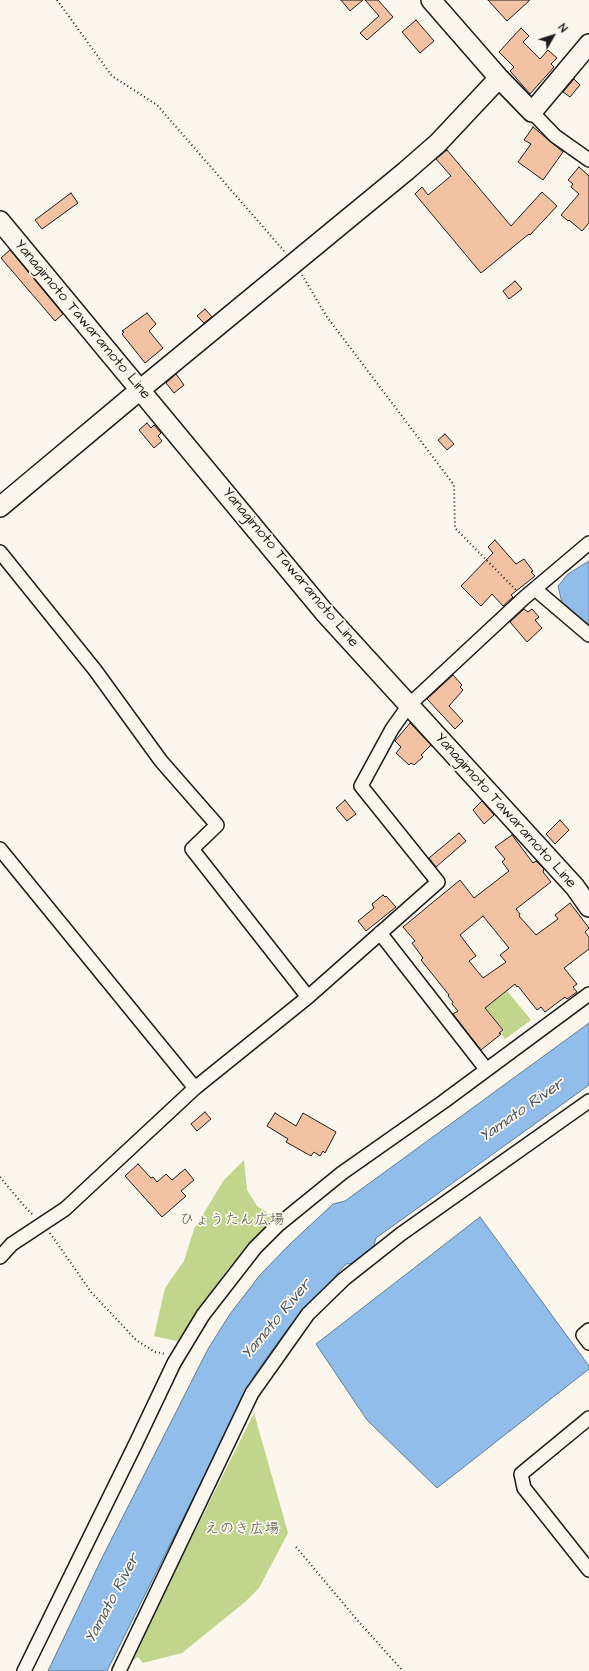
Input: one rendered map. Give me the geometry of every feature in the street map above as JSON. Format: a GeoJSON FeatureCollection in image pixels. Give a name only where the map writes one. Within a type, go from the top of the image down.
{"type":"FeatureCollection","features":[{"type":"Feature","properties":{"kind":"street"},"geometry":{"type":"LineString","coordinates":[[431,0],[499,78],[555,136],[589,160]]}},
{"type":"Feature","properties":{"kind":"street"},"geometry":{"type":"LineString","coordinates":[[532,112],[589,44]]}},
{"type":"Feature","properties":{"kind":"street"},"geometry":{"type":"LineString","coordinates":[[0,507],[406,171],[438,143],[499,78]]}},
{"type":"Feature","properties":{"kind":"street","name":"Yanagimoto Tawaramoto Line"},"geometry":{"type":"LineString","coordinates":[[0,221],[141,389],[324,612],[575,888],[589,907]]}},
{"type":"Feature","properties":{"kind":"street"},"geometry":{"type":"LineString","coordinates":[[0,1257],[12,1244],[65,1209],[195,1088],[308,997],[438,882],[361,786],[392,729],[409,705],[524,598],[589,543]]}},
{"type":"Feature","properties":{"kind":"street"},"geometry":{"type":"LineString","coordinates":[[0,552],[95,670],[161,761],[217,825],[192,849],[308,997]]}},
{"type":"Feature","properties":{"kind":"street"},"geometry":{"type":"LineString","coordinates":[[535,589],[589,635]]}},
{"type":"Feature","properties":{"kind":"street"},"geometry":{"type":"LineString","coordinates":[[0,849],[195,1088]]}},
{"type":"Feature","properties":{"kind":"street"},"geometry":{"type":"LineString","coordinates":[[380,933],[486,1069]]}},
{"type":"Feature","properties":{"kind":"street"},"geometry":{"type":"LineString","coordinates":[[24,1671],[178,1356],[203,1315],[255,1248],[278,1225],[342,1173],[589,994]]}},
{"type":"Feature","properties":{"kind":"street"},"geometry":{"type":"LineString","coordinates":[[120,1671],[252,1393],[308,1314],[344,1280],[401,1234],[589,1101]]}},
{"type":"Feature","properties":{"kind":"street"},"geometry":{"type":"LineString","coordinates":[[589,1330],[583,1335],[589,1343]]}},
{"type":"Feature","properties":{"kind":"street"},"geometry":{"type":"LineString","coordinates":[[589,1418],[521,1474],[524,1488],[589,1570]]}},
{"type":"Feature","properties":{"kind":"path"},"geometry":{"type":"LineString","coordinates":[[57,0],[112,76],[157,105],[295,263],[327,317],[454,485],[455,528],[524,598]]}},
{"type":"Feature","properties":{"kind":"path"},"geometry":{"type":"LineString","coordinates":[[0,1177],[25,1207],[43,1224],[91,1292],[136,1340],[155,1352],[178,1356]]}},
{"type":"Feature","properties":{"kind":"path"},"geometry":{"type":"LineString","coordinates":[[296,1547],[358,1621],[403,1671]]}},
{"type":"Feature","properties":{"kind":"green space"},"geometry":{"type":"Polygon","coordinates":[[[507,991],[531,1020],[505,1039],[501,1033],[504,1030],[485,1008],[507,991]]]}},
{"type":"Feature","properties":{"kind":"green space","name":"ひょうたん広場"},"geometry":{"type":"Polygon","coordinates":[[[244,1160],[247,1190],[257,1206],[274,1217],[228,1269],[191,1322],[181,1342],[154,1336],[165,1288],[184,1261],[194,1229],[224,1180],[244,1160]]]}},
{"type":"Feature","properties":{"kind":"green space","name":"えのき広場"},"geometry":{"type":"Polygon","coordinates":[[[254,1413],[288,1533],[259,1588],[245,1602],[182,1653],[143,1663],[138,1657],[129,1663],[254,1413]]]}},
{"type":"Feature","properties":{"kind":"water"},"geometry":{"type":"Polygon","coordinates":[[[589,561],[589,625],[562,603],[558,586],[568,574],[589,561]]]}},
{"type":"Feature","properties":{"kind":"water","name":"Yamato River"},"geometry":{"type":"Polygon","coordinates":[[[589,1023],[589,1085],[376,1238],[371,1255],[359,1263],[346,1264],[289,1327],[255,1374],[107,1671],[48,1671],[102,1558],[208,1349],[230,1314],[260,1275],[290,1244],[333,1204],[345,1201],[589,1023]]]}},
{"type":"Feature","properties":{"kind":"water"},"geometry":{"type":"Polygon","coordinates":[[[480,1217],[589,1366],[589,1369],[437,1488],[367,1420],[316,1344],[480,1217]]]}},
{"type":"Feature","properties":{"kind":"building"},"geometry":{"type":"Polygon","coordinates":[[[341,0],[363,0],[350,11],[341,0]]]}},
{"type":"Feature","properties":{"kind":"building"},"geometry":{"type":"Polygon","coordinates":[[[365,0],[378,0],[393,17],[367,40],[360,33],[379,16],[365,0]]]}},
{"type":"Feature","properties":{"kind":"building"},"geometry":{"type":"Polygon","coordinates":[[[488,0],[530,0],[507,21],[488,0]]]}},
{"type":"Feature","properties":{"kind":"building"},"geometry":{"type":"Polygon","coordinates":[[[416,20],[434,41],[420,53],[402,32],[416,20]]]}},
{"type":"Feature","properties":{"kind":"building"},"geometry":{"type":"Polygon","coordinates":[[[521,28],[529,36],[523,42],[540,59],[548,50],[557,58],[551,64],[554,67],[530,94],[510,71],[514,67],[499,52],[521,28]]]}},
{"type":"Feature","properties":{"kind":"building"},"geometry":{"type":"Polygon","coordinates":[[[574,79],[580,85],[570,97],[563,92],[574,79]]]}},
{"type":"Feature","properties":{"kind":"building"},"geometry":{"type":"Polygon","coordinates":[[[533,127],[563,152],[543,180],[518,162],[531,144],[524,140],[533,127]]]}},
{"type":"Feature","properties":{"kind":"building"},"geometry":{"type":"Polygon","coordinates":[[[447,150],[511,226],[542,192],[557,206],[530,235],[529,234],[481,273],[415,194],[422,187],[428,195],[451,176],[436,159],[447,150]]]}},
{"type":"Feature","properties":{"kind":"building"},"geometry":{"type":"Polygon","coordinates":[[[579,167],[589,176],[589,223],[582,231],[561,215],[579,194],[571,187],[573,184],[568,180],[579,167]]]}},
{"type":"Feature","properties":{"kind":"building"},"geometry":{"type":"Polygon","coordinates":[[[71,193],[78,203],[42,229],[35,220],[71,193]]]}},
{"type":"Feature","properties":{"kind":"building"},"geometry":{"type":"Polygon","coordinates":[[[10,250],[63,314],[55,321],[1,258],[10,250]]]}},
{"type":"Feature","properties":{"kind":"building"},"geometry":{"type":"Polygon","coordinates":[[[515,281],[522,289],[509,299],[503,291],[515,281]]]}},
{"type":"Feature","properties":{"kind":"building"},"geometry":{"type":"Polygon","coordinates":[[[205,309],[212,317],[204,323],[197,316],[205,309]]]}},
{"type":"Feature","properties":{"kind":"building"},"geometry":{"type":"Polygon","coordinates":[[[147,313],[156,324],[149,331],[163,348],[145,363],[122,334],[124,332],[122,331],[147,313]]]}},
{"type":"Feature","properties":{"kind":"building"},"geometry":{"type":"Polygon","coordinates":[[[176,374],[184,385],[174,393],[166,383],[176,374]]]}},
{"type":"Feature","properties":{"kind":"building"},"geometry":{"type":"Polygon","coordinates":[[[147,423],[151,428],[154,425],[161,433],[158,436],[162,441],[154,448],[139,430],[147,423]]]}},
{"type":"Feature","properties":{"kind":"building"},"geometry":{"type":"Polygon","coordinates":[[[445,434],[454,444],[447,450],[438,440],[445,434]]]}},
{"type":"Feature","properties":{"kind":"building"},"geometry":{"type":"Polygon","coordinates":[[[495,540],[516,564],[524,559],[535,576],[511,595],[513,597],[503,606],[492,594],[481,606],[461,586],[493,553],[488,547],[495,540]]]}},
{"type":"Feature","properties":{"kind":"building"},"geometry":{"type":"Polygon","coordinates":[[[524,609],[528,612],[532,609],[539,617],[535,620],[542,628],[527,642],[510,622],[524,609]]]}},
{"type":"Feature","properties":{"kind":"building"},"geometry":{"type":"Polygon","coordinates":[[[453,675],[462,685],[460,687],[463,690],[449,706],[463,721],[455,729],[427,699],[453,675]]]}},
{"type":"Feature","properties":{"kind":"building"},"geometry":{"type":"Polygon","coordinates":[[[410,723],[431,745],[421,755],[423,757],[414,765],[411,763],[409,765],[396,753],[401,747],[395,741],[410,723]]]}},
{"type":"Feature","properties":{"kind":"building"},"geometry":{"type":"Polygon","coordinates":[[[345,800],[356,814],[347,821],[336,808],[345,800]]]}},
{"type":"Feature","properties":{"kind":"building"},"geometry":{"type":"Polygon","coordinates":[[[482,801],[494,815],[484,824],[473,810],[482,801]]]}},
{"type":"Feature","properties":{"kind":"building"},"geometry":{"type":"Polygon","coordinates":[[[560,820],[569,830],[555,844],[546,834],[560,820]]]}},
{"type":"Feature","properties":{"kind":"building"},"geometry":{"type":"Polygon","coordinates":[[[459,833],[466,841],[436,867],[429,858],[459,833]]]}},
{"type":"Feature","properties":{"kind":"building"},"geometry":{"type":"Polygon","coordinates":[[[512,835],[533,863],[536,861],[544,869],[543,872],[551,882],[516,909],[520,914],[519,916],[536,935],[558,919],[555,915],[570,903],[589,928],[585,932],[589,937],[589,949],[564,968],[577,984],[573,987],[577,992],[567,999],[565,997],[545,1012],[541,1007],[537,1010],[515,984],[485,1008],[503,1030],[499,1033],[501,1034],[481,1050],[453,1014],[458,1011],[452,1004],[453,1002],[448,996],[449,995],[421,960],[423,958],[412,943],[415,941],[403,927],[460,880],[474,898],[509,871],[502,862],[505,859],[495,847],[512,835]],[[483,916],[460,935],[476,956],[469,961],[483,978],[506,962],[500,955],[509,948],[483,916]]]}},
{"type":"Feature","properties":{"kind":"building"},"geometry":{"type":"Polygon","coordinates":[[[383,895],[385,897],[386,896],[396,907],[366,931],[358,921],[374,908],[372,904],[383,895]]]}},
{"type":"Feature","properties":{"kind":"building"},"geometry":{"type":"Polygon","coordinates":[[[205,1112],[211,1119],[197,1131],[191,1124],[205,1112]]]}},
{"type":"Feature","properties":{"kind":"building"},"geometry":{"type":"Polygon","coordinates":[[[275,1113],[296,1126],[303,1113],[336,1132],[325,1153],[323,1151],[320,1156],[314,1152],[311,1156],[286,1142],[288,1139],[267,1126],[275,1113]]]}},
{"type":"Feature","properties":{"kind":"building"},"geometry":{"type":"Polygon","coordinates":[[[138,1164],[151,1178],[153,1177],[157,1182],[166,1174],[172,1180],[185,1169],[194,1180],[181,1191],[186,1196],[162,1217],[125,1176],[138,1164]]]}}]}
